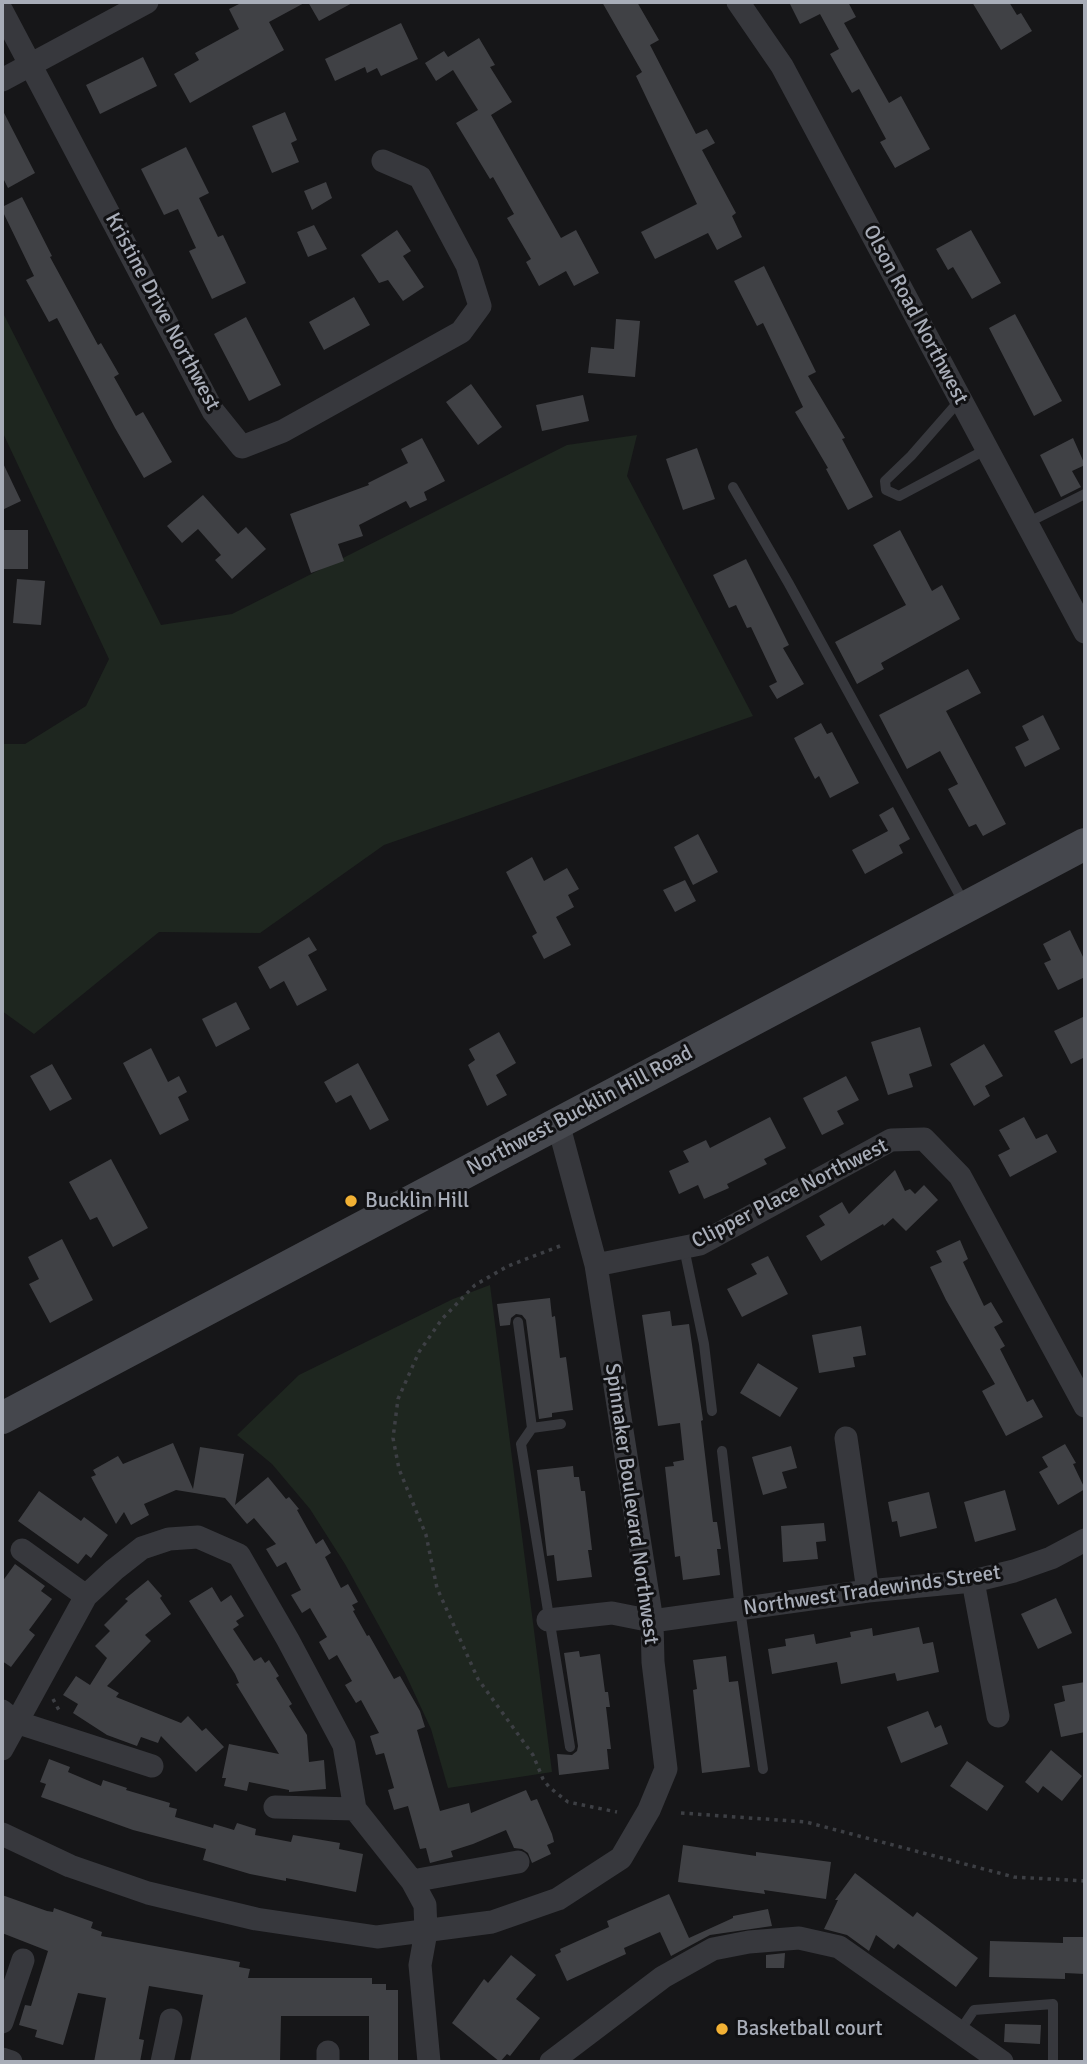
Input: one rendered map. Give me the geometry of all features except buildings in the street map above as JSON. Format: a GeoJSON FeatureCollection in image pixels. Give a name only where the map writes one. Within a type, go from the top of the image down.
{"type":"FeatureCollection","features":[{"type":"Feature","properties":{"kind":"main road","name":"Northwest Bucklin Hill Road"},"geometry":{"type":"LineString","coordinates":[[2,1418],[1085,844]]}},
{"type":"Feature","properties":{"kind":"street"},"geometry":{"type":"LineString","coordinates":[[2,80],[147,2]]}},
{"type":"Feature","properties":{"kind":"street","name":"Olson Road Northwest"},"geometry":{"type":"LineString","coordinates":[[738,2],[782,66],[1085,632]]}},
{"type":"Feature","properties":{"kind":"street"},"geometry":{"type":"LineString","coordinates":[[2,11],[31,65]]}},
{"type":"Feature","properties":{"kind":"street","name":"Kristine Drive Northwest"},"geometry":{"type":"LineString","coordinates":[[31,65],[213,411],[242,447],[283,431],[461,332],[480,306],[467,265],[420,177],[383,161]]}},
{"type":"Feature","properties":{"kind":"street","name":"Spinnaker Boulevard Northwest"},"geometry":{"type":"LineString","coordinates":[[2,1834],[70,1866],[148,1893],[243,1916],[377,1937],[492,1922],[558,1899],[621,1858],[649,1810],[666,1769],[653,1662],[652,1621],[596,1265],[558,1123]]}},
{"type":"Feature","properties":{"kind":"street","name":"Clipper Place Northwest"},"geometry":{"type":"LineString","coordinates":[[596,1265],[700,1244],[891,1140],[924,1139],[960,1176],[1085,1406]]}},
{"type":"Feature","properties":{"kind":"street"},"geometry":{"type":"LineString","coordinates":[[846,1438],[868,1591]]}},
{"type":"Feature","properties":{"kind":"street"},"geometry":{"type":"LineString","coordinates":[[2,1749],[9,1717],[86,1596],[114,1570],[142,1548],[169,1539],[198,1537],[239,1555],[344,1745],[355,1808],[412,1881],[425,1905],[426,1932],[420,1965],[429,2062]]}},
{"type":"Feature","properties":{"kind":"street","name":"Northwest Tradewinds Street"},"geometry":{"type":"LineString","coordinates":[[548,1620],[612,1614],[652,1621],[868,1591],[973,1581],[1051,1558],[1085,1540]]}},
{"type":"Feature","properties":{"kind":"street"},"geometry":{"type":"LineString","coordinates":[[22,1550],[86,1596]]}},
{"type":"Feature","properties":{"kind":"street"},"geometry":{"type":"LineString","coordinates":[[973,1581],[998,1716]]}},
{"type":"Feature","properties":{"kind":"street"},"geometry":{"type":"LineString","coordinates":[[9,1717],[152,1766]]}},
{"type":"Feature","properties":{"kind":"street"},"geometry":{"type":"LineString","coordinates":[[275,1807],[355,1808]]}},
{"type":"Feature","properties":{"kind":"street"},"geometry":{"type":"LineString","coordinates":[[412,1881],[518,1862]]}},
{"type":"Feature","properties":{"kind":"street"},"geometry":{"type":"LineString","coordinates":[[551,2062],[663,1977],[713,1949],[749,1942],[799,1938],[839,1947],[1002,2062]]}},
{"type":"Feature","properties":{"kind":"street"},"geometry":{"type":"LineString","coordinates":[[2,2022],[23,1960]]}},
{"type":"Feature","properties":{"kind":"street"},"geometry":{"type":"LineString","coordinates":[[162,2062],[171,2021]]}},
{"type":"Feature","properties":{"kind":"street"},"geometry":{"type":"LineString","coordinates":[[2,2059],[11,2062]]}},
{"type":"Feature","properties":{"kind":"lane"},"geometry":{"type":"LineString","coordinates":[[960,399],[911,456],[885,481],[886,491],[899,496],[987,449]]}},
{"type":"Feature","properties":{"kind":"lane"},"geometry":{"type":"LineString","coordinates":[[733,486],[966,906]]}},
{"type":"Feature","properties":{"kind":"lane"},"geometry":{"type":"LineString","coordinates":[[1027,523],[1085,494]]}},
{"type":"Feature","properties":{"kind":"lane"},"geometry":{"type":"LineString","coordinates":[[684,1248],[704,1344],[712,1411]]}},
{"type":"Feature","properties":{"kind":"lane"},"geometry":{"type":"LineString","coordinates":[[518,1322],[532,1428],[521,1444],[570,1747]]}},
{"type":"Feature","properties":{"kind":"lane"},"geometry":{"type":"LineString","coordinates":[[532,1428],[561,1424]]}},
{"type":"Feature","properties":{"kind":"lane"},"geometry":{"type":"LineString","coordinates":[[722,1451],[740,1609],[763,1769]]}},
{"type":"Feature","properties":{"kind":"lane"},"geometry":{"type":"LineString","coordinates":[[959,2032],[974,2010],[1053,2004],[1052,2062]]}},
{"type":"Feature","properties":{"kind":"path"},"geometry":{"type":"LineString","coordinates":[[560,1246],[508,1266],[475,1285],[442,1319],[419,1352],[398,1399],[393,1438],[399,1469],[426,1535],[437,1588],[478,1679],[533,1755],[549,1787],[568,1802],[617,1812]]}},
{"type":"Feature","properties":{"kind":"path"},"geometry":{"type":"LineString","coordinates":[[681,1813],[806,1822],[1014,1877],[1085,1881]]}},
{"type":"Feature","properties":{"kind":"shaded area"},"geometry":{"type":"Polygon","coordinates":[[[2,311],[161,625],[232,614],[567,445],[637,435],[627,476],[753,716],[384,845],[260,933],[159,932],[34,1034],[2,1011],[2,744],[25,744],[86,706],[109,659],[2,431],[2,311]]]}},
{"type":"Feature","properties":{"kind":"shaded area"},"geometry":{"type":"Polygon","coordinates":[[[490,1285],[552,1772],[448,1788],[431,1729],[405,1673],[345,1564],[310,1509],[272,1464],[237,1435],[299,1375],[453,1299],[490,1285]]]}},
{"type":"Feature","properties":{"kind":"place","name":"Bucklin Hill"},"geometry":{"type":"Point","coordinates":[351,1201]}},
{"type":"Feature","properties":{"kind":"place","name":"Basketball court"},"geometry":{"type":"Point","coordinates":[722,2029]}}]}
